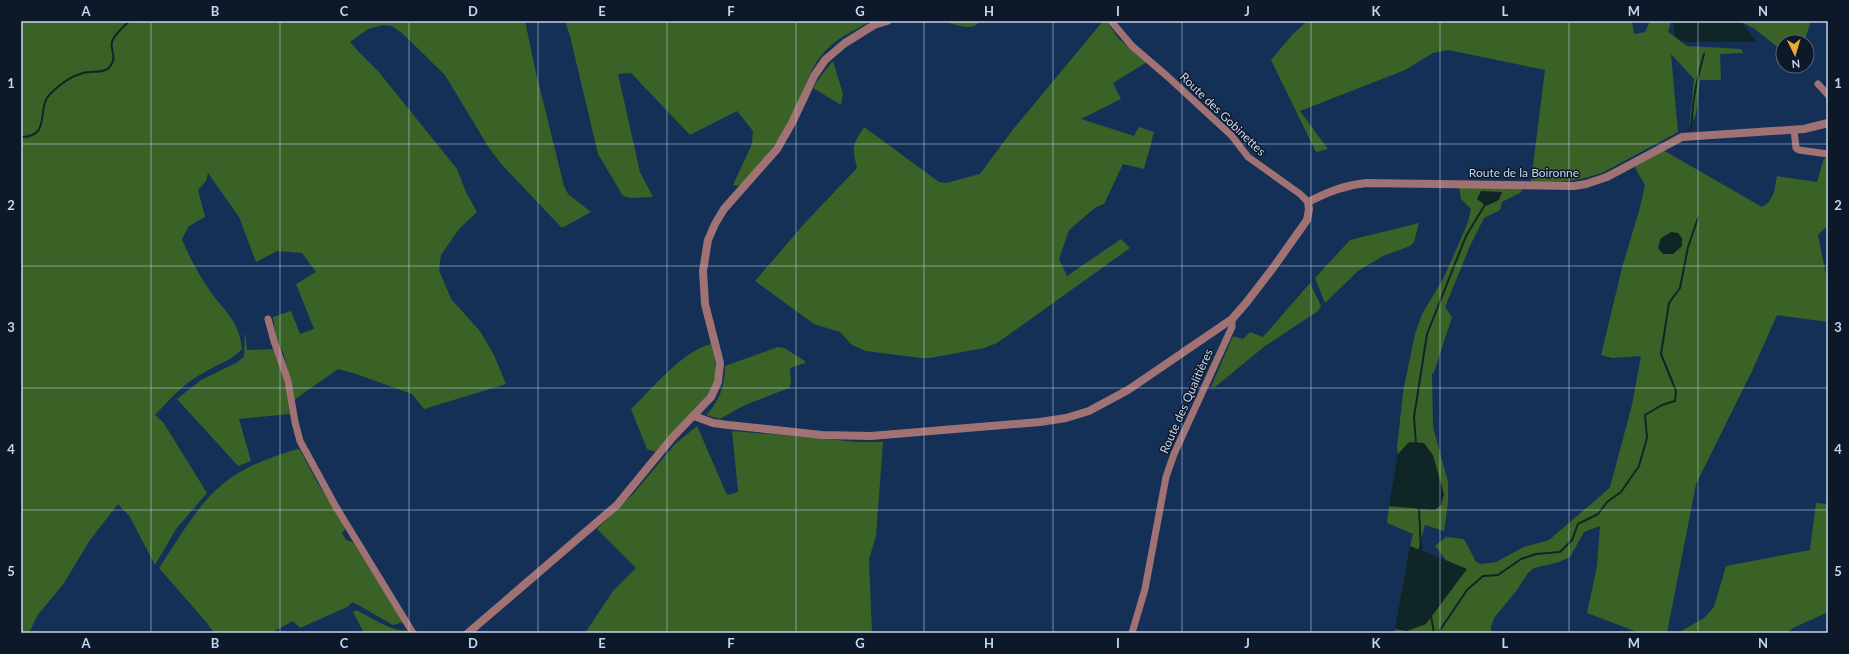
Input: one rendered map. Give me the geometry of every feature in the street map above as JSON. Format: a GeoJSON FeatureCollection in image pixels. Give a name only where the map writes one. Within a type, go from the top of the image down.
{"type":"FeatureCollection","features":[{"type":"Feature","properties":{"kind":"street"},"geometry":{"type":"LineString","coordinates":[[468,633],[617,505],[655,458],[711,397],[720,375],[719,356],[706,310],[703,286],[705,255],[708,240],[715,224],[724,209],[777,148],[792,123],[814,76],[825,60],[845,43],[874,25],[887,21]]}},
{"type":"Feature","properties":{"kind":"street","name":"Route des Gobinettes"},"geometry":{"type":"LineString","coordinates":[[1111,21],[1132,46],[1232,136],[1248,157],[1300,194],[1308,202]]}},
{"type":"Feature","properties":{"kind":"street"},"geometry":{"type":"LineString","coordinates":[[1818,84],[1828,95]]}},
{"type":"Feature","properties":{"kind":"street","name":"Route de la Boironne"},"geometry":{"type":"LineString","coordinates":[[1308,202],[1348,185],[1366,183],[1564,187],[1586,184],[1621,170],[1652,151],[1682,137],[1693,135],[1794,130],[1828,123]]}},
{"type":"Feature","properties":{"kind":"street"},"geometry":{"type":"LineString","coordinates":[[1794,130],[1796,148],[1799,150],[1828,154]]}},
{"type":"Feature","properties":{"kind":"street","name":"Route des Qualitières"},"geometry":{"type":"LineString","coordinates":[[1132,633],[1146,590],[1166,477],[1174,454],[1232,327],[1232,319],[1269,274],[1307,220],[1309,209],[1308,202]]}},
{"type":"Feature","properties":{"kind":"street"},"geometry":{"type":"LineString","coordinates":[[694,416],[713,423],[846,436],[915,434],[1056,420],[1089,411],[1112,399],[1232,319]]}},
{"type":"Feature","properties":{"kind":"street"},"geometry":{"type":"LineString","coordinates":[[268,320],[288,381],[300,441],[336,508],[413,633]]}},
{"type":"Feature","properties":{"kind":"green space"},"geometry":{"type":"Polygon","coordinates":[[[21,21],[525,21],[536,73],[564,186],[568,194],[591,212],[562,228],[502,165],[489,148],[445,75],[403,34],[392,26],[383,25],[368,29],[350,42],[378,71],[457,169],[466,192],[477,212],[459,229],[441,255],[439,270],[451,299],[480,331],[494,355],[506,384],[424,409],[412,394],[338,369],[294,400],[284,355],[276,339],[273,317],[291,311],[300,334],[314,329],[296,284],[316,272],[302,253],[277,251],[256,262],[239,217],[208,173],[206,181],[198,190],[205,217],[189,226],[182,239],[201,277],[230,316],[238,330],[242,349],[229,359],[191,381],[178,391],[155,415],[163,422],[207,493],[176,529],[155,565],[130,517],[118,504],[90,540],[64,583],[37,616],[29,633],[21,633],[21,21]]]}},
{"type":"Feature","properties":{"kind":"green space"},"geometry":{"type":"Polygon","coordinates":[[[565,21],[871,21],[843,37],[825,51],[813,69],[795,111],[785,129],[744,182],[737,186],[733,185],[752,144],[753,131],[737,111],[690,135],[631,73],[618,74],[640,172],[653,197],[630,198],[623,196],[598,154],[570,36],[565,21]]]}},
{"type":"Feature","properties":{"kind":"green space"},"geometry":{"type":"Polygon","coordinates":[[[949,21],[981,21],[974,26],[966,27],[949,23],[949,21]]]}},
{"type":"Feature","properties":{"kind":"green space"},"geometry":{"type":"Polygon","coordinates":[[[1103,21],[1106,21],[1119,39],[1147,62],[1113,83],[1121,99],[1081,119],[1134,136],[1139,127],[1154,132],[1144,169],[1123,164],[1104,204],[1096,207],[1069,230],[1059,259],[1067,276],[1121,239],[1130,248],[997,343],[984,348],[930,358],[866,351],[852,345],[840,332],[814,324],[755,281],[804,224],[857,168],[854,155],[854,146],[864,127],[939,182],[946,183],[980,174],[1011,132],[1103,21]]]}},
{"type":"Feature","properties":{"kind":"green space"},"geometry":{"type":"Polygon","coordinates":[[[1307,21],[1632,21],[1634,34],[1645,32],[1650,21],[1671,21],[1668,32],[1687,46],[1741,49],[1743,53],[1720,54],[1721,80],[1700,80],[1696,114],[1689,129],[1694,79],[1671,54],[1678,132],[1602,173],[1567,181],[1531,182],[1545,70],[1448,50],[1433,53],[1405,70],[1300,111],[1328,149],[1316,152],[1271,60],[1293,34],[1307,21]]]}},
{"type":"Feature","properties":{"kind":"green space"},"geometry":{"type":"Polygon","coordinates":[[[1740,21],[1811,21],[1807,34],[1775,34],[1775,45],[1755,29],[1740,21]]]}},
{"type":"Feature","properties":{"kind":"green space"},"geometry":{"type":"Polygon","coordinates":[[[833,61],[843,94],[841,105],[813,88],[833,61]]]}},
{"type":"Feature","properties":{"kind":"green space"},"geometry":{"type":"Polygon","coordinates":[[[1663,150],[1762,207],[1772,198],[1777,176],[1817,182],[1824,158],[1828,159],[1828,225],[1818,235],[1828,284],[1828,322],[1777,315],[1752,371],[1696,484],[1667,633],[1640,633],[1587,613],[1597,566],[1600,526],[1584,532],[1570,557],[1559,562],[1534,568],[1528,573],[1517,590],[1494,618],[1491,633],[1395,633],[1395,629],[1407,631],[1466,569],[1446,560],[1435,546],[1446,537],[1464,539],[1476,562],[1481,564],[1496,562],[1524,547],[1549,540],[1610,487],[1632,405],[1641,356],[1613,358],[1601,355],[1623,264],[1645,185],[1634,166],[1663,150]]]}},
{"type":"Feature","properties":{"kind":"green space"},"geometry":{"type":"Polygon","coordinates":[[[1459,187],[1523,189],[1520,193],[1502,202],[1500,210],[1484,218],[1470,246],[1445,307],[1452,317],[1434,372],[1432,374],[1433,427],[1448,482],[1448,503],[1444,531],[1425,525],[1418,550],[1410,546],[1413,534],[1387,523],[1389,506],[1435,510],[1409,443],[1398,454],[1397,448],[1403,392],[1415,334],[1422,314],[1443,279],[1468,222],[1471,209],[1461,199],[1459,187]]]}},
{"type":"Feature","properties":{"kind":"green space"},"geometry":{"type":"Polygon","coordinates":[[[1419,223],[1414,242],[1410,246],[1383,256],[1358,271],[1325,303],[1315,278],[1350,240],[1419,223]]]}},
{"type":"Feature","properties":{"kind":"green space"},"geometry":{"type":"Polygon","coordinates":[[[1310,283],[1321,306],[1318,311],[1265,346],[1215,387],[1211,387],[1233,336],[1243,339],[1250,332],[1263,337],[1310,283]]]}},
{"type":"Feature","properties":{"kind":"green space"},"geometry":{"type":"Polygon","coordinates":[[[245,331],[247,350],[273,349],[285,379],[290,414],[239,419],[251,461],[238,466],[177,399],[201,380],[236,363],[244,357],[245,331]]]}},
{"type":"Feature","properties":{"kind":"green space"},"geometry":{"type":"Polygon","coordinates":[[[711,344],[716,368],[714,380],[709,393],[655,452],[647,449],[631,409],[678,363],[700,348],[711,344]]]}},
{"type":"Feature","properties":{"kind":"green space"},"geometry":{"type":"Polygon","coordinates":[[[778,347],[784,348],[805,361],[805,363],[790,368],[791,383],[789,388],[743,406],[720,419],[706,415],[715,404],[721,392],[725,366],[778,347]]]}},
{"type":"Feature","properties":{"kind":"green space"},"geometry":{"type":"Polygon","coordinates":[[[697,426],[727,495],[738,492],[732,431],[858,442],[883,442],[876,536],[869,559],[872,633],[585,633],[613,591],[636,568],[597,529],[634,493],[675,444],[697,426]]]}},
{"type":"Feature","properties":{"kind":"green space"},"geometry":{"type":"Polygon","coordinates":[[[297,449],[300,450],[317,482],[346,528],[342,533],[346,540],[353,542],[403,622],[393,625],[353,602],[347,607],[300,628],[293,621],[271,633],[214,633],[159,568],[200,507],[221,486],[239,472],[255,464],[297,449]]]}},
{"type":"Feature","properties":{"kind":"green space"},"geometry":{"type":"Polygon","coordinates":[[[1816,503],[1828,504],[1828,612],[1793,628],[1787,633],[1678,633],[1704,618],[1714,607],[1726,566],[1810,550],[1816,503]]]}},
{"type":"Feature","properties":{"kind":"green space"},"geometry":{"type":"Polygon","coordinates":[[[356,610],[394,629],[405,630],[410,633],[364,633],[353,612],[356,610]]]}},
{"type":"Feature","properties":{"kind":"shaded area"},"geometry":{"type":"Polygon","coordinates":[[[1674,21],[1736,21],[1743,24],[1757,42],[1687,42],[1680,40],[1674,35],[1674,21]]]}},
{"type":"Feature","properties":{"kind":"shaded area"},"geometry":{"type":"Polygon","coordinates":[[[1481,191],[1502,192],[1499,200],[1486,206],[1477,199],[1481,191]]]}},
{"type":"Feature","properties":{"kind":"shaded area"},"geometry":{"type":"Polygon","coordinates":[[[1671,232],[1678,233],[1682,238],[1682,246],[1673,254],[1663,254],[1658,248],[1661,238],[1671,232]]]}},
{"type":"Feature","properties":{"kind":"shaded area"},"geometry":{"type":"Polygon","coordinates":[[[1409,442],[1424,443],[1433,455],[1444,494],[1441,505],[1435,510],[1389,506],[1398,454],[1409,442]]]}},
{"type":"Feature","properties":{"kind":"shaded area"},"geometry":{"type":"Polygon","coordinates":[[[1410,546],[1467,569],[1426,624],[1407,631],[1395,629],[1410,546]]]}},
{"type":"Feature","properties":{"kind":"waterway"},"geometry":{"type":"LineString","coordinates":[[21,137],[31,136],[37,132],[42,121],[46,100],[50,94],[61,85],[78,74],[102,71],[111,65],[113,62],[113,39],[129,21]]}},
{"type":"Feature","properties":{"kind":"waterway"},"geometry":{"type":"LineString","coordinates":[[1690,130],[1693,102],[1704,54]]}},
{"type":"Feature","properties":{"kind":"waterway"},"geometry":{"type":"LineString","coordinates":[[1416,444],[1414,417],[1427,334],[1466,236],[1486,203]]}},
{"type":"Feature","properties":{"kind":"waterway"},"geometry":{"type":"LineString","coordinates":[[1438,633],[1467,590],[1483,576],[1498,575],[1521,559],[1536,554],[1560,552],[1572,540],[1578,524],[1598,514],[1607,502],[1621,492],[1639,466],[1647,438],[1645,415],[1662,405],[1675,401],[1676,391],[1661,354],[1669,303],[1680,288],[1688,247],[1698,218]]}},
{"type":"Feature","properties":{"kind":"waterway"},"geometry":{"type":"LineString","coordinates":[[1419,507],[1421,552]]}},
{"type":"Feature","properties":{"kind":"waterway"},"geometry":{"type":"LineString","coordinates":[[1431,616],[1434,633]]}}]}
